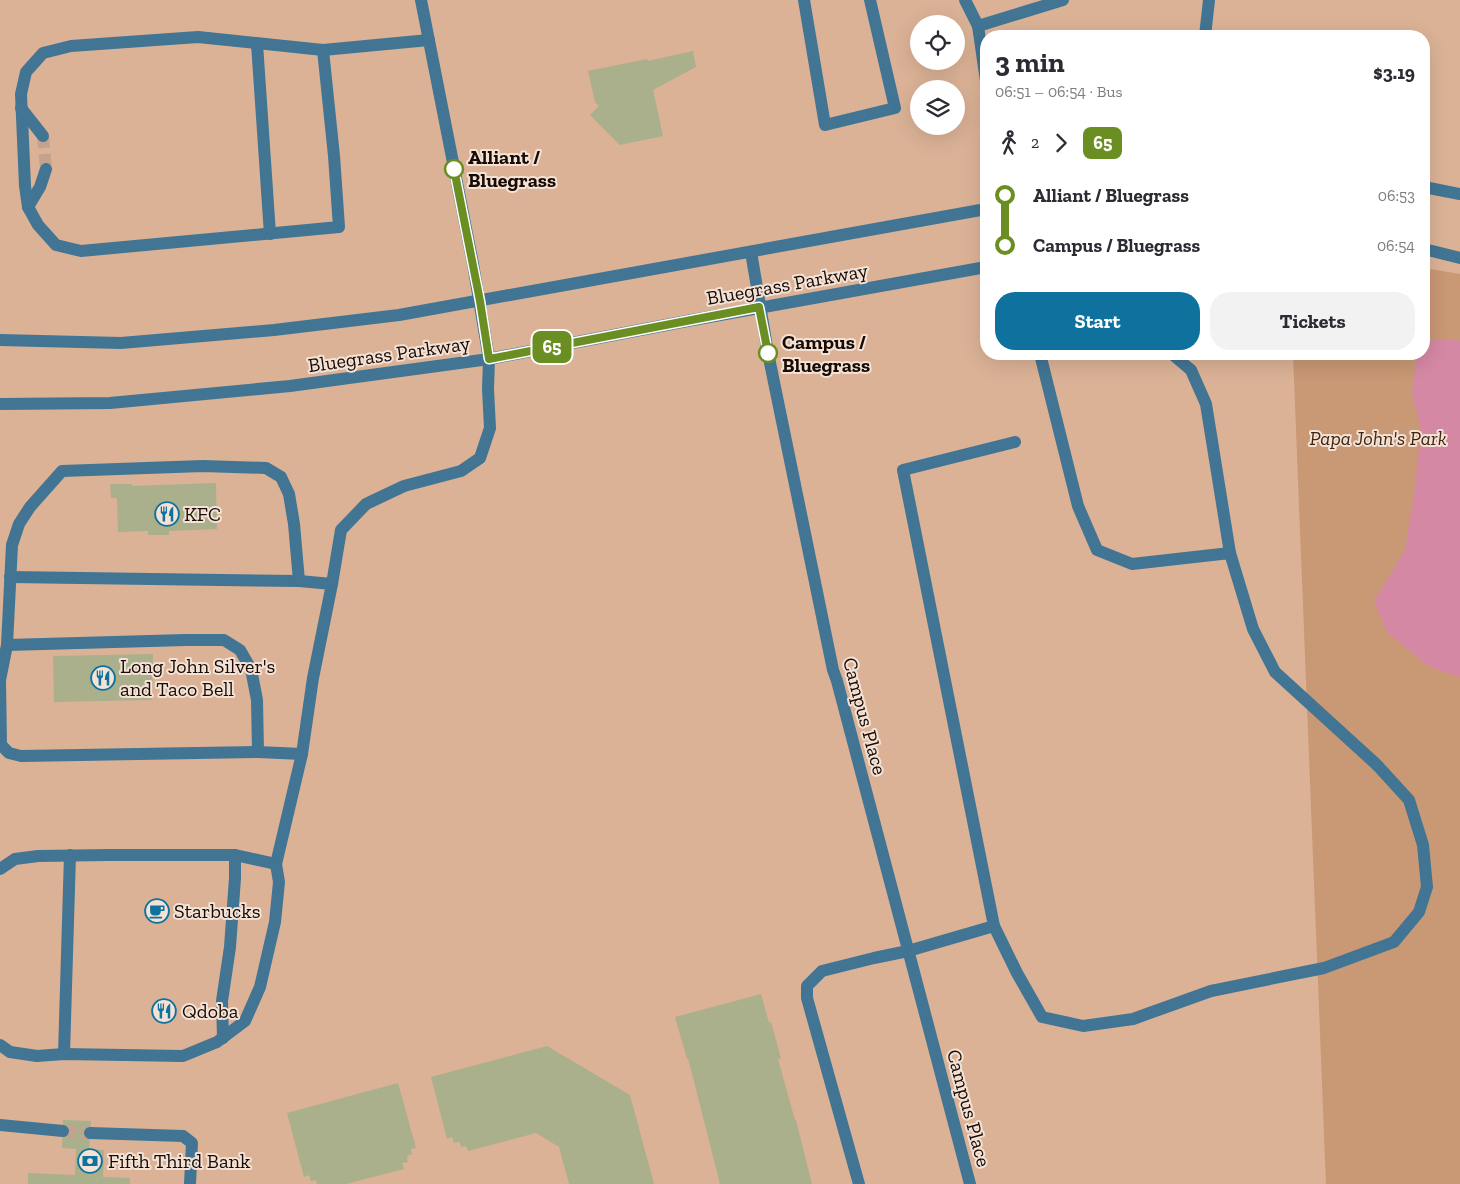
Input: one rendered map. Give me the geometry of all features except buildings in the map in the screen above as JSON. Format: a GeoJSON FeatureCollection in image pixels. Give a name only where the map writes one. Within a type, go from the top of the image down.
{"type":"FeatureCollection","features":[{"type":"Feature","properties":{"kind":"street"},"geometry":{"type":"LineString","coordinates":[[0,1047],[10,1052],[37,1056],[64,1054],[183,1056],[217,1042],[245,1021],[260,987],[275,922],[279,882],[276,864],[302,754],[313,678],[341,530],[366,504],[404,486],[461,470],[480,458],[490,428],[489,359],[480,301],[421,0]]}},
{"type":"Feature","properties":{"kind":"street"},"geometry":{"type":"LineString","coordinates":[[804,0],[825,125],[895,108],[870,0]]}},
{"type":"Feature","properties":{"kind":"street"},"geometry":{"type":"LineString","coordinates":[[965,0],[978,26],[980,40]]}},
{"type":"Feature","properties":{"kind":"street"},"geometry":{"type":"LineString","coordinates":[[978,26],[1062,0]]}},
{"type":"Feature","properties":{"kind":"street"},"geometry":{"type":"LineString","coordinates":[[1206,30],[1209,0]]}},
{"type":"Feature","properties":{"kind":"street"},"geometry":{"type":"LineString","coordinates":[[323,50],[339,227],[81,250],[56,244],[38,225],[28,207],[25,186],[21,94],[26,72],[43,52],[71,46],[198,37],[323,50],[430,40]]}},
{"type":"Feature","properties":{"kind":"street"},"geometry":{"type":"LineString","coordinates":[[257,44],[270,234]]}},
{"type":"Feature","properties":{"kind":"street"},"geometry":{"type":"LineString","coordinates":[[21,108],[44,136]]}},
{"type":"Feature","properties":{"kind":"street"},"geometry":{"type":"LineString","coordinates":[[28,207],[40,186],[46,169]]}},
{"type":"Feature","properties":{"kind":"street"},"geometry":{"type":"LineString","coordinates":[[1430,188],[1460,194]]}},
{"type":"Feature","properties":{"kind":"street","name":"Bluegrass Parkway"},"geometry":{"type":"LineString","coordinates":[[0,340],[121,343],[303,327],[399,315],[980,210]]}},
{"type":"Feature","properties":{"kind":"street"},"geometry":{"type":"LineString","coordinates":[[1430,250],[1460,258]]}},
{"type":"Feature","properties":{"kind":"street","name":"Campus Place"},"geometry":{"type":"LineString","coordinates":[[751,252],[759,307],[833,670],[970,1184]]}},
{"type":"Feature","properties":{"kind":"street","name":"Bluegrass Parkway"},"geometry":{"type":"LineString","coordinates":[[0,404],[110,403],[290,386],[489,359],[759,307],[980,268]]}},
{"type":"Feature","properties":{"kind":"street"},"geometry":{"type":"LineString","coordinates":[[1042,360],[1078,506],[1098,550],[1132,564],[1230,553]]}},
{"type":"Feature","properties":{"kind":"street"},"geometry":{"type":"LineString","coordinates":[[1016,442],[903,470],[994,926],[1017,973],[1042,1017],[1083,1026],[1133,1019],[1211,991],[1324,968],[1394,942],[1420,912],[1427,887],[1422,845],[1409,800],[1378,765],[1275,672],[1253,630],[1230,553],[1206,404],[1191,370],[1179,360]]}},
{"type":"Feature","properties":{"kind":"street"},"geometry":{"type":"LineString","coordinates":[[299,581],[293,517],[288,494],[281,477],[266,468],[203,466],[62,470],[19,524],[12,545],[6,645],[0,680],[1,745],[9,753],[21,756],[258,752],[302,754]]}},
{"type":"Feature","properties":{"kind":"street"},"geometry":{"type":"LineString","coordinates":[[10,578],[299,581],[332,584]]}},
{"type":"Feature","properties":{"kind":"street"},"geometry":{"type":"LineString","coordinates":[[6,645],[224,640],[240,650],[251,669],[257,700],[258,752]]}},
{"type":"Feature","properties":{"kind":"street"},"geometry":{"type":"LineString","coordinates":[[0,869],[15,859],[70,855],[235,854],[276,864]]}},
{"type":"Feature","properties":{"kind":"street"},"geometry":{"type":"LineString","coordinates":[[223,1038],[222,1001],[230,947],[235,854]]}},
{"type":"Feature","properties":{"kind":"street"},"geometry":{"type":"LineString","coordinates":[[64,1054],[70,855]]}},
{"type":"Feature","properties":{"kind":"street"},"geometry":{"type":"LineString","coordinates":[[860,1184],[807,998],[807,986],[822,971],[908,951],[994,926]]}},
{"type":"Feature","properties":{"kind":"street"},"geometry":{"type":"LineString","coordinates":[[0,1125],[63,1131]]}},
{"type":"Feature","properties":{"kind":"street"},"geometry":{"type":"LineString","coordinates":[[90,1133],[183,1136],[192,1143],[190,1184]]}},
{"type":"Feature","properties":{"kind":"shaded area"},"geometry":{"type":"Polygon","coordinates":[[[0,0],[1460,0],[1460,1184],[0,1184],[0,0]]]}},
{"type":"Feature","properties":{"kind":"shaded area"},"geometry":{"type":"Polygon","coordinates":[[[1430,339],[1453,339],[1460,341],[1460,677],[1428,666],[1387,632],[1374,601],[1405,550],[1421,431],[1412,394],[1416,360],[1430,360],[1430,339]]]}},
{"type":"Feature","properties":{"kind":"green space","name":"Papa John's Park"},"geometry":{"type":"Polygon","coordinates":[[[1430,269],[1460,274],[1460,1184],[1326,1184],[1293,360],[1430,360],[1430,269]]]}},
{"type":"Feature","properties":{"kind":"tunnel"},"geometry":{"type":"LineString","coordinates":[[43,136],[46,169]]}},
{"type":"Feature","properties":{"kind":"tunnel"},"geometry":{"type":"LineString","coordinates":[[63,1131],[90,1133]]}},
{"type":"Feature","properties":{"kind":"bus line","name":"65"},"geometry":{"type":"LineString","coordinates":[[454,169],[480,301],[489,359],[759,307],[768,353]]}},
{"type":"Feature","properties":{"kind":"place","name":"Alliant / Bluegrass"},"geometry":{"type":"Point","coordinates":[454,169]}},
{"type":"Feature","properties":{"kind":"place","name":"Campus / Bluegrass"},"geometry":{"type":"Point","coordinates":[768,353]}},
{"type":"Feature","properties":{"kind":"place","name":"KFC"},"geometry":{"type":"Point","coordinates":[167,514]}},
{"type":"Feature","properties":{"kind":"place","name":"Long John Silver's and Taco Bell"},"geometry":{"type":"Point","coordinates":[103,678]}},
{"type":"Feature","properties":{"kind":"place","name":"Starbucks"},"geometry":{"type":"Point","coordinates":[157,911]}},
{"type":"Feature","properties":{"kind":"place","name":"Qdoba"},"geometry":{"type":"Point","coordinates":[164,1011]}},
{"type":"Feature","properties":{"kind":"place","name":"Fifth Third Bank"},"geometry":{"type":"Point","coordinates":[90,1161]}}]}
